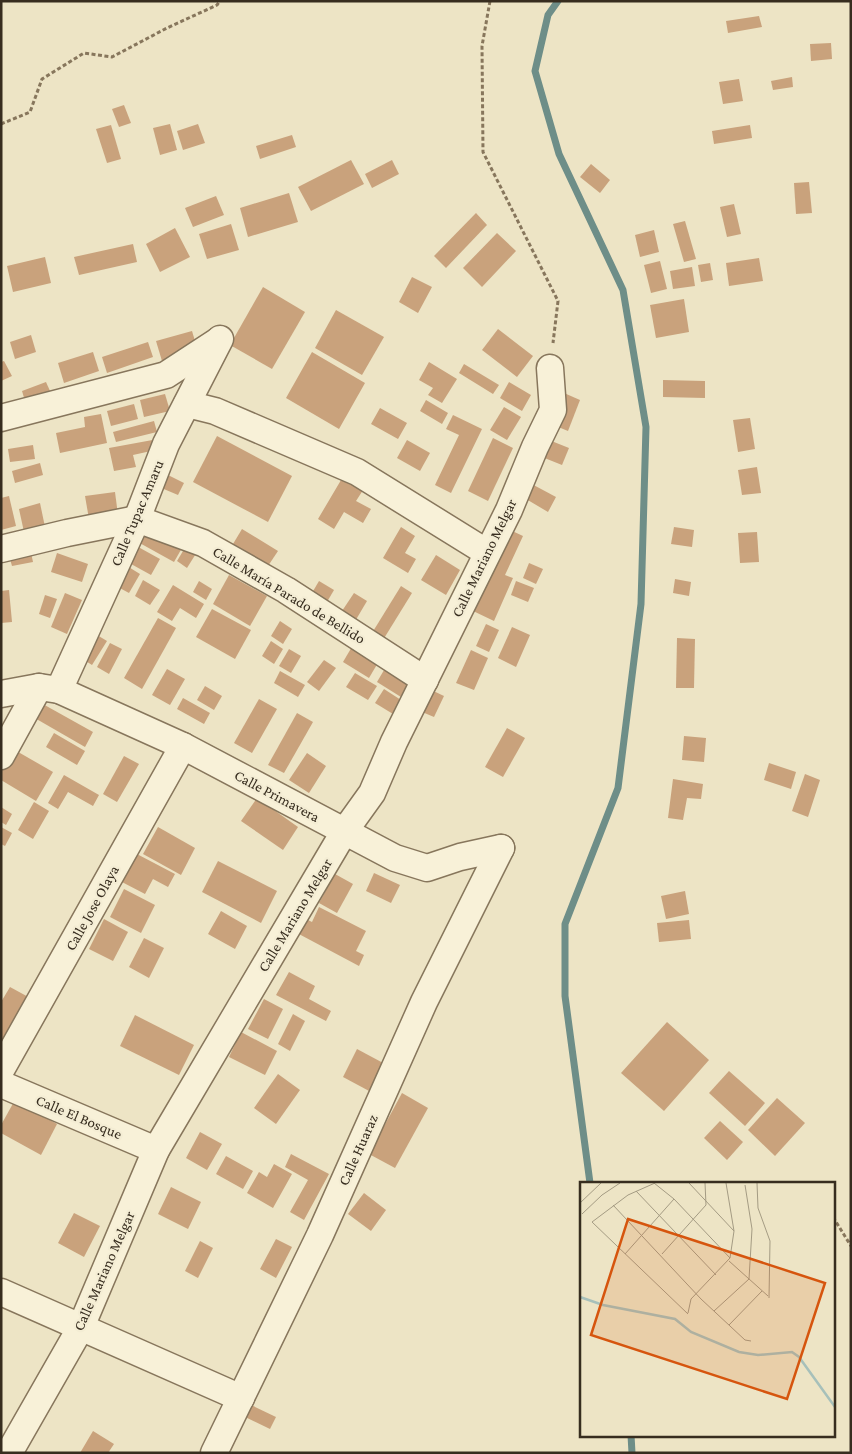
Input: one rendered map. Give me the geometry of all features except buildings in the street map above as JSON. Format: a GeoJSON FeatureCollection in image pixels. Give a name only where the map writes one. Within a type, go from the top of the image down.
{"type":"FeatureCollection","features":[{"type":"Feature","properties":{"kind":"street","name":"Calle Tupac Amaru"},"geometry":{"type":"LineString","coordinates":[[1,418],[166,375],[220,339],[166,444],[137,519],[49,688],[1,756]]}},
{"type":"Feature","properties":{"kind":"street","name":"Calle Mariano Melgar"},"geometry":{"type":"LineString","coordinates":[[10,1453],[81,1327],[156,1150],[344,832],[372,793],[394,742],[486,552],[509,510],[535,447],[553,410],[550,368]]}},
{"type":"Feature","properties":{"kind":"street"},"geometry":{"type":"LineString","coordinates":[[186,404],[215,411],[357,472],[486,552]]}},
{"type":"Feature","properties":{"kind":"street"},"geometry":{"type":"LineString","coordinates":[[1,549],[66,533],[137,519]]}},
{"type":"Feature","properties":{"kind":"street","name":"Calle María Parado de Bellido"},"geometry":{"type":"LineString","coordinates":[[137,519],[203,543],[286,590],[425,680]]}},
{"type":"Feature","properties":{"kind":"street"},"geometry":{"type":"LineString","coordinates":[[1,694],[49,688]]}},
{"type":"Feature","properties":{"kind":"street","name":"Calle Primavera"},"geometry":{"type":"LineString","coordinates":[[49,688],[183,746],[395,858],[427,868],[460,857],[501,848]]}},
{"type":"Feature","properties":{"kind":"street","name":"Calle Jose Olaya"},"geometry":{"type":"LineString","coordinates":[[1,1070],[183,746]]}},
{"type":"Feature","properties":{"kind":"street","name":"Calle Huaraz"},"geometry":{"type":"LineString","coordinates":[[214,1453],[320,1235],[424,1002],[501,848]]}},
{"type":"Feature","properties":{"kind":"street","name":"Calle El Bosque"},"geometry":{"type":"LineString","coordinates":[[1,1084],[156,1150]]}},
{"type":"Feature","properties":{"kind":"street"},"geometry":{"type":"LineString","coordinates":[[1,1292],[241,1398]]}},
{"type":"Feature","properties":{"kind":"path"},"geometry":{"type":"LineString","coordinates":[[1,124],[30,112],[42,78],[84,53],[112,57],[167,28],[217,5],[220,1]]}},
{"type":"Feature","properties":{"kind":"path"},"geometry":{"type":"LineString","coordinates":[[490,1],[482,46],[483,152],[558,301],[550,368]]}},
{"type":"Feature","properties":{"kind":"path"},"geometry":{"type":"LineString","coordinates":[[834,1219],[851,1246]]}},
{"type":"Feature","properties":{"kind":"waterway"},"geometry":{"type":"LineString","coordinates":[[558,1],[548,15],[535,71],[559,154],[623,290],[646,427],[641,604],[618,788],[565,924],[565,996],[590,1182]]}},
{"type":"Feature","properties":{"kind":"waterway"},"geometry":{"type":"LineString","coordinates":[[631,1436],[632,1453]]}}]}
